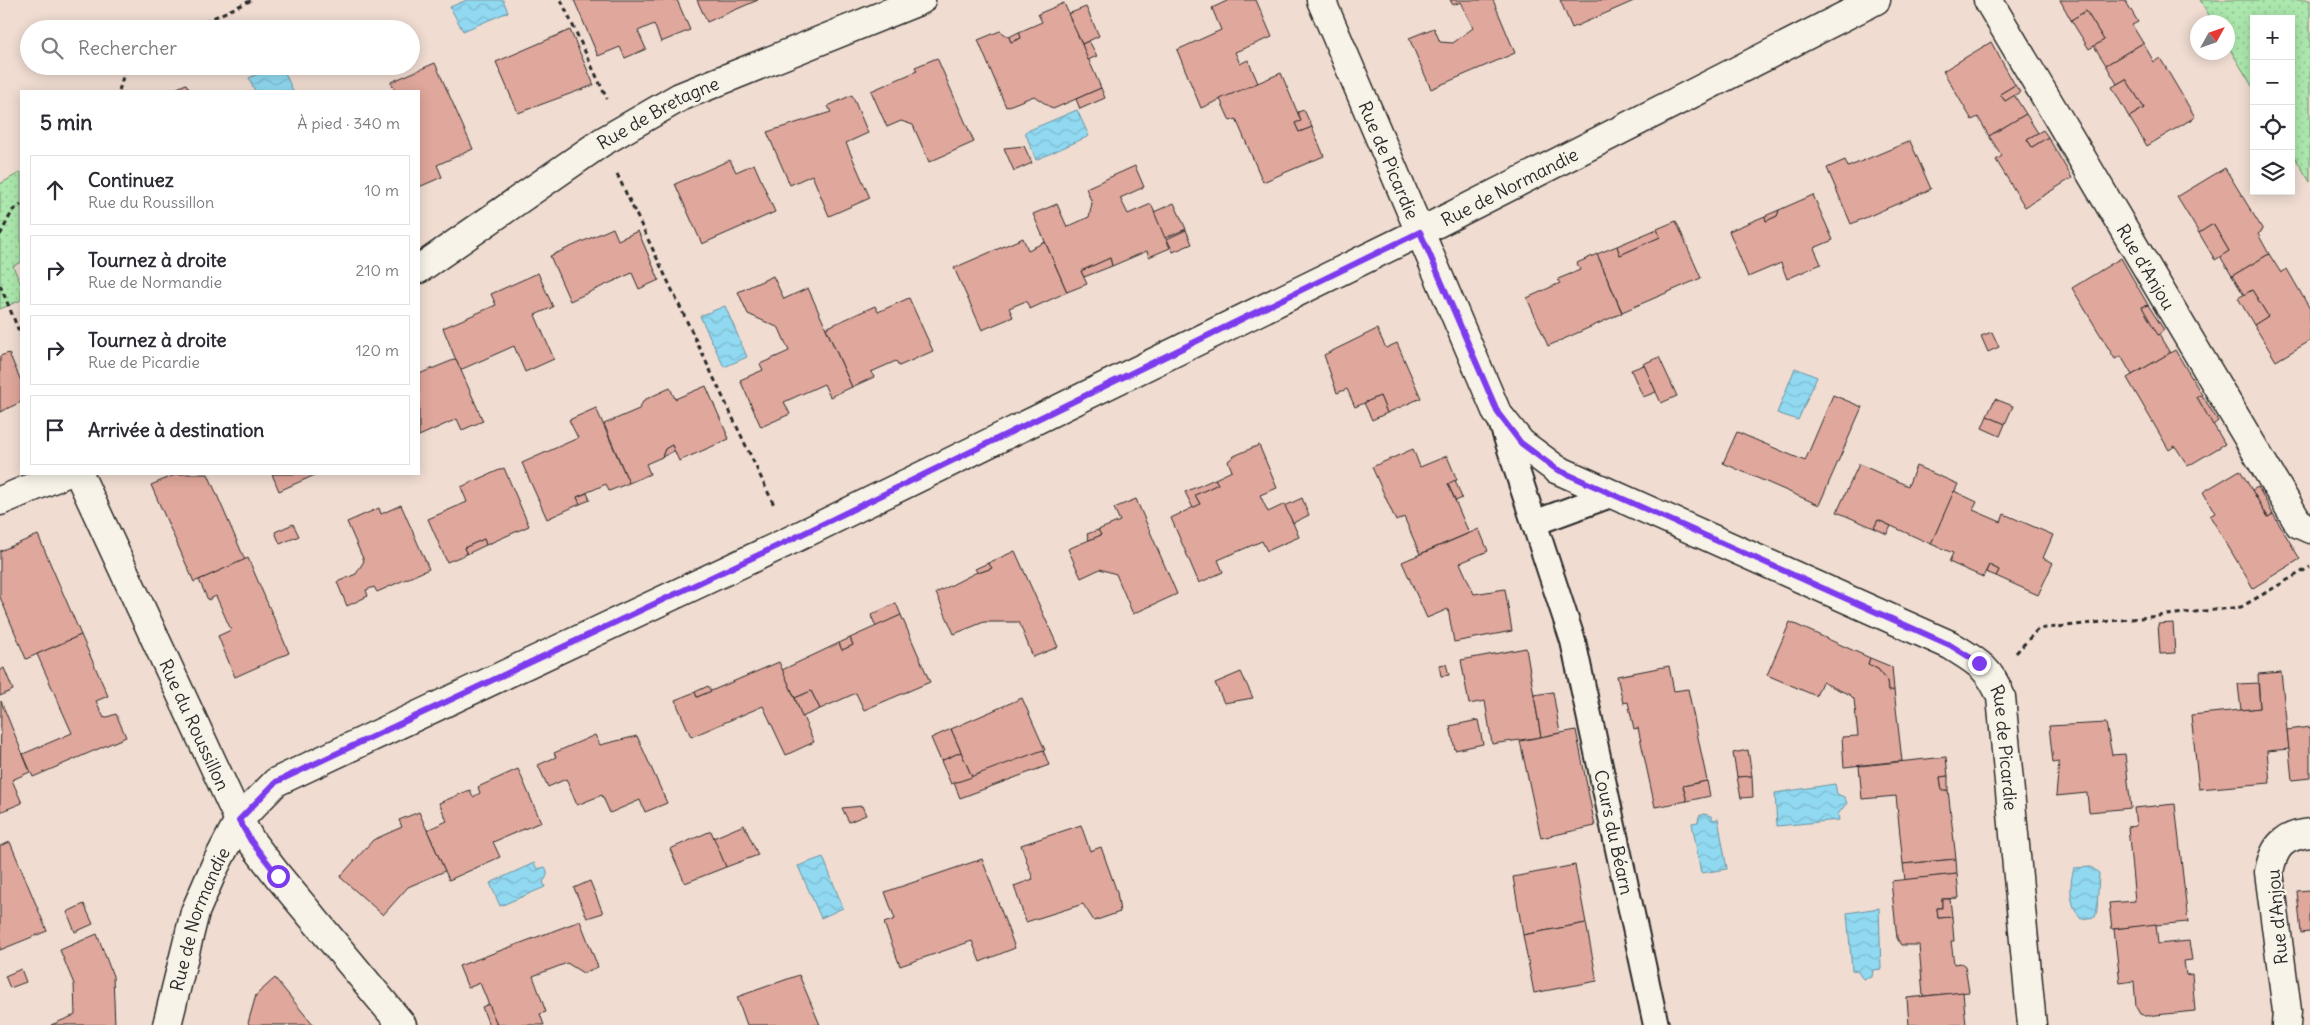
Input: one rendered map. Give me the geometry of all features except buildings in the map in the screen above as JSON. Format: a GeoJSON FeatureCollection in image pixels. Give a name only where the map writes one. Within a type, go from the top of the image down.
{"type":"FeatureCollection","features":[{"type":"Feature","properties":{"kind":"street","name":"Rue de Bretagne"},"geometry":{"type":"LineString","coordinates":[[420,268],[611,136],[680,97],[921,0]]}},
{"type":"Feature","properties":{"kind":"street","name":"Rue de Picardie"},"geometry":{"type":"LineString","coordinates":[[1321,0],[1498,413],[1521,443],[1556,469],[1950,645],[1979,663],[1993,677],[2001,698],[2032,1025]]}},
{"type":"Feature","properties":{"kind":"street","name":"Rue de Normandie"},"geometry":{"type":"LineString","coordinates":[[167,1025],[195,912],[215,866],[239,820],[276,782],[788,541],[1420,232],[1876,0]]}},
{"type":"Feature","properties":{"kind":"street","name":"Rue d'Anjou"},"geometry":{"type":"LineString","coordinates":[[1988,0],[2299,524],[2310,529]]}},
{"type":"Feature","properties":{"kind":"street"},"geometry":{"type":"LineString","coordinates":[[0,501],[62,475]]}},
{"type":"Feature","properties":{"kind":"street","name":"Rue du Roussillon"},"geometry":{"type":"LineString","coordinates":[[79,475],[239,820],[251,841],[402,1025]]}},
{"type":"Feature","properties":{"kind":"street","name":"Rue d'Anjou"},"geometry":{"type":"LineString","coordinates":[[2286,1025],[2287,1012],[2269,872],[2272,855],[2282,840],[2310,833]]}},
{"type":"Feature","properties":{"kind":"lane","name":"Cours du Béarn"},"geometry":{"type":"LineString","coordinates":[[1498,413],[1573,641],[1656,1025]]}},
{"type":"Feature","properties":{"kind":"lane"},"geometry":{"type":"LineString","coordinates":[[1534,523],[1613,494]]}},
{"type":"Feature","properties":{"kind":"path"},"geometry":{"type":"LineString","coordinates":[[209,20],[252,0]]}},
{"type":"Feature","properties":{"kind":"path"},"geometry":{"type":"LineString","coordinates":[[561,0],[611,136],[778,513],[788,541]]}},
{"type":"Feature","properties":{"kind":"path"},"geometry":{"type":"LineString","coordinates":[[119,90],[123,75]]}},
{"type":"Feature","properties":{"kind":"path"},"geometry":{"type":"LineString","coordinates":[[0,235],[13,210],[20,206]]}},
{"type":"Feature","properties":{"kind":"path"},"geometry":{"type":"LineString","coordinates":[[0,286],[20,334]]}},
{"type":"Feature","properties":{"kind":"path"},"geometry":{"type":"LineString","coordinates":[[1993,677],[2038,629],[2241,607],[2310,567]]}},
{"type":"Feature","properties":{"kind":"green space"},"geometry":{"type":"Polygon","coordinates":[[[2200,0],[2310,0],[2310,182],[2295,158],[2295,15],[2250,15],[2250,82],[2235,58],[2235,15],[2209,15],[2200,0]]]}},
{"type":"Feature","properties":{"kind":"green space"},"geometry":{"type":"Polygon","coordinates":[[[20,173],[20,262],[13,266],[20,283],[20,300],[0,309],[0,184],[20,173]]]}},
{"type":"Feature","properties":{"kind":"water"},"geometry":{"type":"Polygon","coordinates":[[[467,0],[503,0],[508,12],[463,31],[450,7],[467,0]]]}},
{"type":"Feature","properties":{"kind":"water"},"geometry":{"type":"Polygon","coordinates":[[[256,75],[286,75],[293,90],[255,90],[249,78],[256,75]]]}},
{"type":"Feature","properties":{"kind":"water"},"geometry":{"type":"Polygon","coordinates":[[[1077,110],[1089,136],[1036,160],[1025,132],[1077,110]]]}},
{"type":"Feature","properties":{"kind":"water"},"geometry":{"type":"Polygon","coordinates":[[[725,306],[747,357],[724,367],[700,316],[725,306]]]}},
{"type":"Feature","properties":{"kind":"water"},"geometry":{"type":"Polygon","coordinates":[[[1795,368],[1817,377],[1798,420],[1777,413],[1795,368]]]}},
{"type":"Feature","properties":{"kind":"water"},"geometry":{"type":"Polygon","coordinates":[[[1835,784],[1837,794],[1844,797],[1847,803],[1838,814],[1839,820],[1777,826],[1775,793],[1835,784]]]}},
{"type":"Feature","properties":{"kind":"water"},"geometry":{"type":"Polygon","coordinates":[[[1704,814],[1711,816],[1713,820],[1718,819],[1727,869],[1701,873],[1692,823],[1698,822],[1699,816],[1704,814]]]}},
{"type":"Feature","properties":{"kind":"water"},"geometry":{"type":"Polygon","coordinates":[[[823,857],[843,908],[821,918],[798,866],[823,857]]]}},
{"type":"Feature","properties":{"kind":"water"},"geometry":{"type":"Polygon","coordinates":[[[534,863],[537,869],[545,867],[547,871],[543,882],[545,887],[500,906],[490,883],[534,863]]]}},
{"type":"Feature","properties":{"kind":"water"},"geometry":{"type":"Polygon","coordinates":[[[2091,867],[2099,873],[2097,910],[2095,917],[2081,919],[2072,901],[2072,875],[2074,868],[2091,867]]]}},
{"type":"Feature","properties":{"kind":"water"},"geometry":{"type":"Polygon","coordinates":[[[1879,908],[1881,969],[1873,970],[1872,977],[1863,979],[1857,971],[1852,970],[1847,913],[1879,908]]]}},
{"type":"Feature","properties":{"kind":"route"},"geometry":{"type":"LineString","coordinates":[[278,876],[251,841],[239,820],[276,782],[788,541],[1420,232],[1498,413],[1521,443],[1556,469],[1950,645],[1979,663]]}}]}
